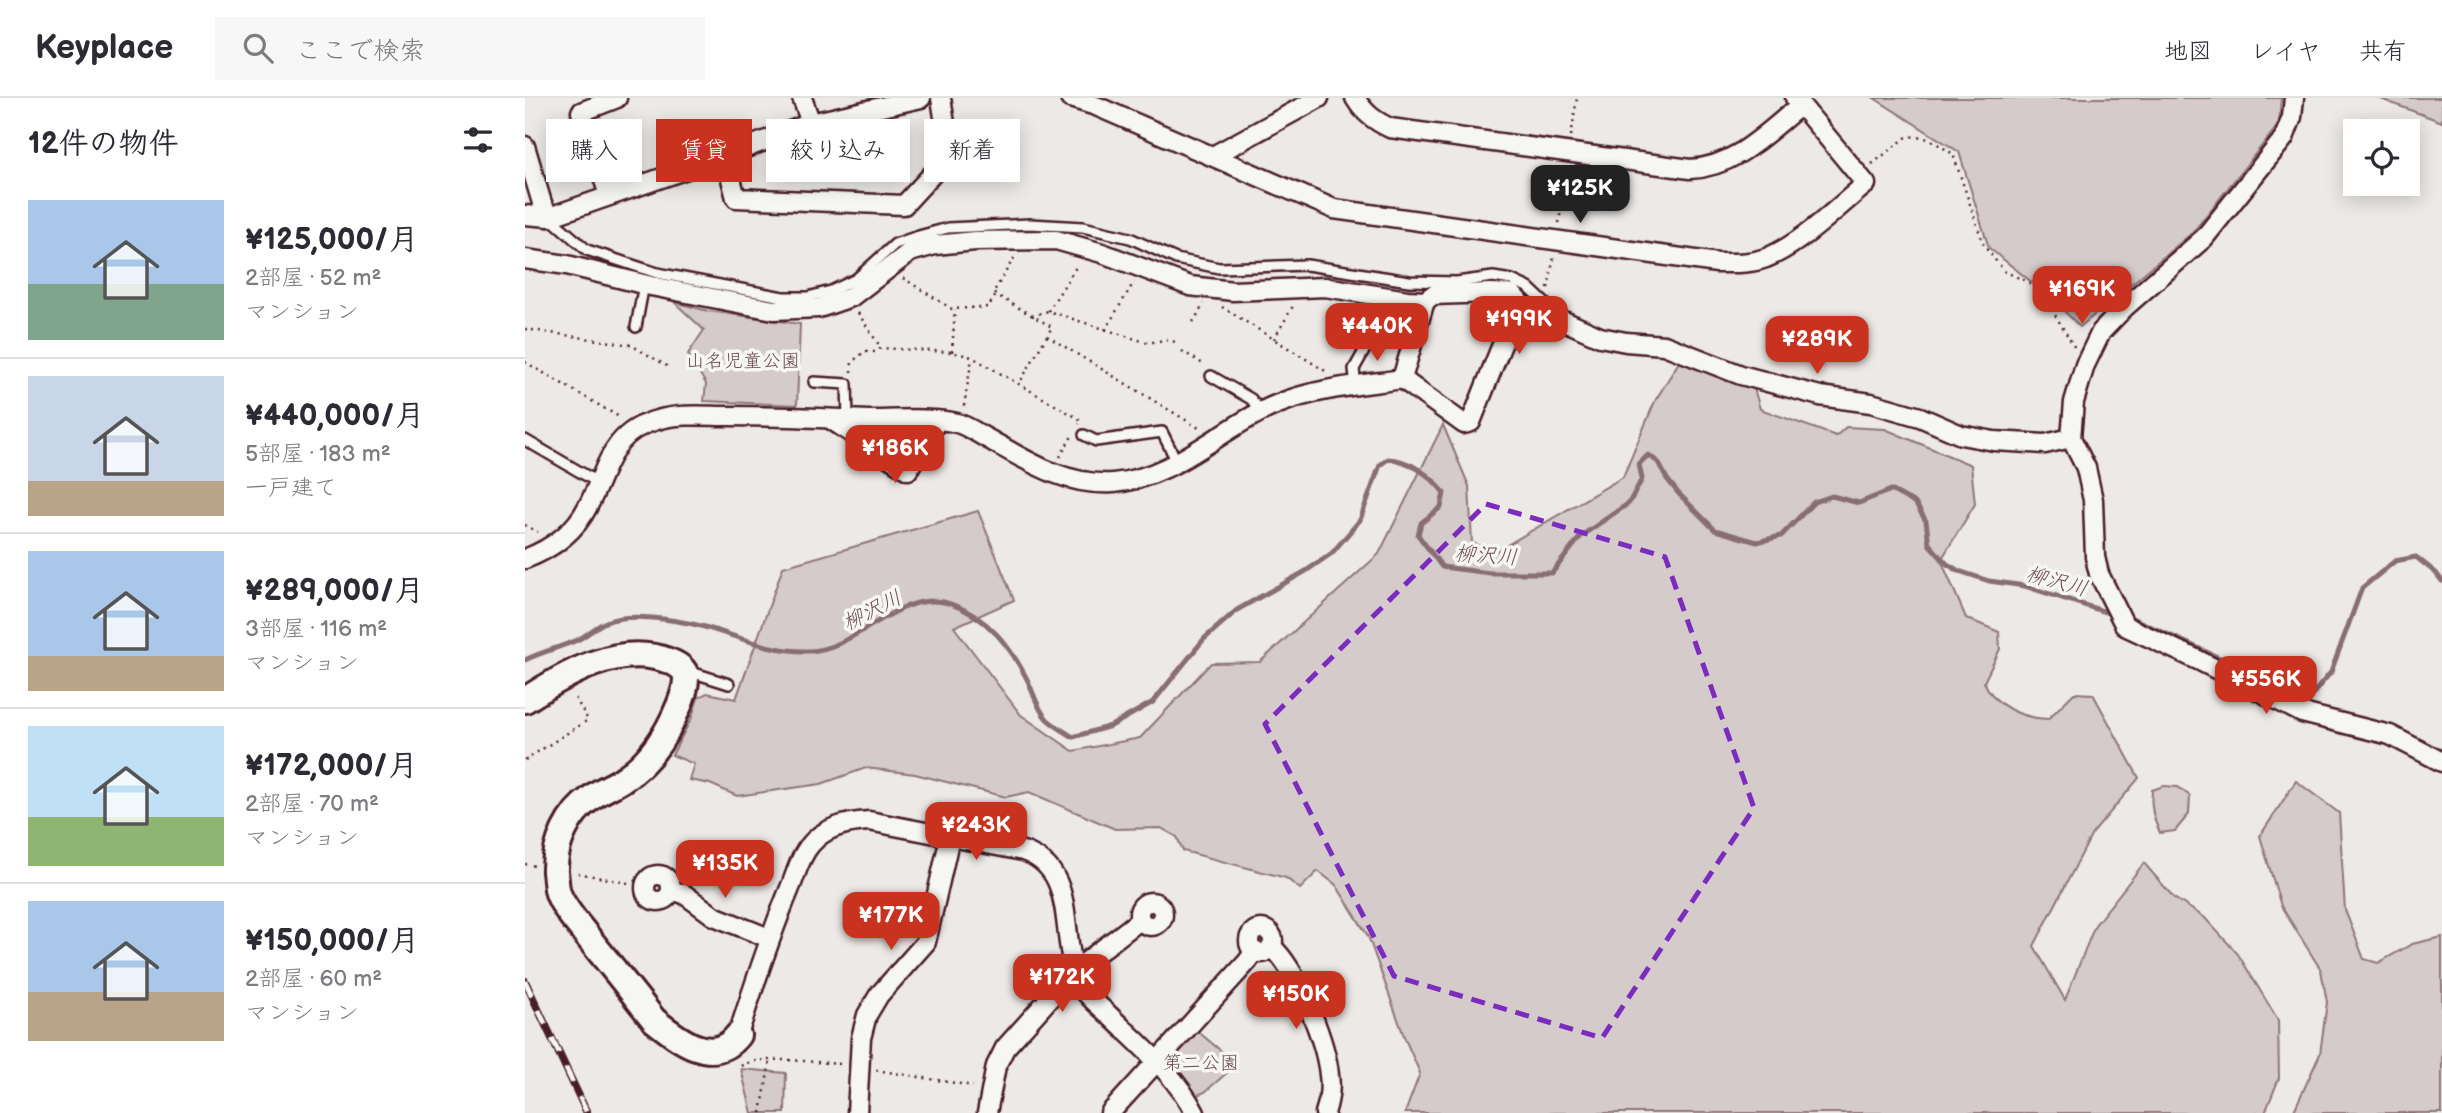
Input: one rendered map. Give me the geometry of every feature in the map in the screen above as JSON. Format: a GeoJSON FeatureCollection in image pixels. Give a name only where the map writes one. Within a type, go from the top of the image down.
{"type":"FeatureCollection","features":[{"type":"Feature","properties":{"kind":"street"},"geometry":{"type":"LineString","coordinates":[[609,195],[581,112],[617,98]]}},
{"type":"Feature","properties":{"kind":"street"},"geometry":{"type":"LineString","coordinates":[[802,98],[810,119]]}},
{"type":"Feature","properties":{"kind":"street"},"geometry":{"type":"LineString","coordinates":[[829,119],[921,98]]}},
{"type":"Feature","properties":{"kind":"street"},"geometry":{"type":"LineString","coordinates":[[732,182],[736,198],[904,205],[950,155],[941,98]]}},
{"type":"Feature","properties":{"kind":"street"},"geometry":{"type":"LineString","coordinates":[[1070,98],[1096,106],[1334,209],[1717,262],[1742,264],[1765,258],[1789,246],[1865,184],[1798,102],[1737,156],[1703,169],[1671,168],[1391,128],[1377,122],[1362,110],[1355,98]]}},
{"type":"Feature","properties":{"kind":"street"},"geometry":{"type":"LineString","coordinates":[[1213,156],[1318,98]]}},
{"type":"Feature","properties":{"kind":"street"},"geometry":{"type":"LineString","coordinates":[[2294,98],[2284,138],[2204,238],[2125,307],[2101,332],[2085,365],[2074,402],[2071,438],[2086,468],[2093,500],[2095,557],[2099,574],[2120,616],[2302,713],[2390,736],[2442,762]]}},
{"type":"Feature","properties":{"kind":"street"},"geometry":{"type":"LineString","coordinates":[[525,146],[542,203],[549,217]]}},
{"type":"Feature","properties":{"kind":"street"},"geometry":{"type":"LineString","coordinates":[[525,215],[549,217],[656,179]]}},
{"type":"Feature","properties":{"kind":"street"},"geometry":{"type":"LineString","coordinates":[[525,259],[567,265],[644,284],[819,308],[851,297],[910,252],[935,245],[975,241],[1056,240],[1102,253],[1190,286],[1233,291],[1325,287],[1408,300],[1425,300],[1433,296],[1512,294],[1519,302],[1471,422],[1464,424],[1402,379],[1356,386],[1304,395],[1261,412],[1177,462],[1139,478],[1112,483],[1086,482],[1051,474],[958,423],[681,415],[636,427],[617,444],[605,464],[588,508],[576,524],[560,540],[541,553],[525,559]]}},
{"type":"Feature","properties":{"kind":"street"},"geometry":{"type":"LineString","coordinates":[[1402,379],[1425,300]]}},
{"type":"Feature","properties":{"kind":"street"},"geometry":{"type":"LineString","coordinates":[[1564,321],[1600,337],[1664,345],[1741,375],[1820,397],[1871,402],[1920,417],[1961,435],[1994,441],[2045,444],[2071,438]]}},
{"type":"Feature","properties":{"kind":"street"},"geometry":{"type":"LineString","coordinates":[[839,419],[908,470],[937,421]]}},
{"type":"Feature","properties":{"kind":"street"},"geometry":{"type":"LineString","coordinates":[[525,699],[562,676],[595,662],[613,658],[662,658],[683,670],[686,680],[682,701],[657,746],[634,771],[590,798],[569,820],[558,848],[555,870],[558,892],[576,921],[654,1020],[668,1031],[707,1051],[729,1047],[738,1035],[769,938],[800,863],[811,844],[827,831],[850,821],[869,821],[1023,851],[1045,862],[1061,886],[1074,971],[1085,991],[1157,1062],[1183,1092],[1195,1113]]}},
{"type":"Feature","properties":{"kind":"street"},"geometry":{"type":"LineString","coordinates":[[857,1113],[861,1038],[867,1014],[879,995],[926,942],[950,837]]}},
{"type":"Feature","properties":{"kind":"street"},"geometry":{"type":"LineString","coordinates":[[671,890],[684,894],[714,916],[769,938]]}},
{"type":"Feature","properties":{"kind":"street"},"geometry":{"type":"LineString","coordinates":[[987,1113],[996,1066],[1005,1048],[1074,971],[1140,920]]}},
{"type":"Feature","properties":{"kind":"street"},"geometry":{"type":"LineString","coordinates":[[1110,1113],[1254,952],[1262,954],[1272,947],[1283,957],[1325,1048],[1330,1078],[1325,1113]]}},
{"type":"Feature","properties":{"kind":"lane"},"geometry":{"type":"LineString","coordinates":[[549,217],[587,250],[657,273],[779,303],[831,291],[856,279],[895,244],[915,237],[948,228],[1030,224],[1083,227],[1130,238],[1176,259],[1219,268],[1307,265],[1409,281],[1457,282],[1493,277],[1512,280],[1529,288],[1564,321]]}},
{"type":"Feature","properties":{"kind":"lane"},"geometry":{"type":"LineString","coordinates":[[636,327],[644,284]]}},
{"type":"Feature","properties":{"kind":"lane"},"geometry":{"type":"LineString","coordinates":[[1356,386],[1354,369],[1373,335],[1374,318]]}},
{"type":"Feature","properties":{"kind":"lane"},"geometry":{"type":"LineString","coordinates":[[1211,376],[1251,399],[1261,412]]}},
{"type":"Feature","properties":{"kind":"lane"},"geometry":{"type":"LineString","coordinates":[[814,382],[847,384],[839,419]]}},
{"type":"Feature","properties":{"kind":"lane"},"geometry":{"type":"LineString","coordinates":[[1084,435],[1097,441],[1162,432],[1177,462]]}},
{"type":"Feature","properties":{"kind":"lane"},"geometry":{"type":"LineString","coordinates":[[525,440],[599,483]]}},
{"type":"Feature","properties":{"kind":"lane"},"geometry":{"type":"LineString","coordinates":[[683,670],[729,684]]}},
{"type":"Feature","properties":{"kind":"path"},"geometry":{"type":"LineString","coordinates":[[1545,302],[1557,241],[1577,98]]}},
{"type":"Feature","properties":{"kind":"path"},"geometry":{"type":"LineString","coordinates":[[1859,176],[1908,136],[1930,139],[1953,154],[1983,246],[2004,271],[2028,282],[2045,298],[2085,365]]}},
{"type":"Feature","properties":{"kind":"path"},"geometry":{"type":"LineString","coordinates":[[1018,250],[993,293],[1052,327],[1019,384]]}},
{"type":"Feature","properties":{"kind":"path"},"geometry":{"type":"LineString","coordinates":[[1048,311],[1083,256]]}},
{"type":"Feature","properties":{"kind":"path"},"geometry":{"type":"LineString","coordinates":[[896,274],[955,309],[988,307],[996,295]]}},
{"type":"Feature","properties":{"kind":"path"},"geometry":{"type":"LineString","coordinates":[[1105,330],[1138,276]]}},
{"type":"Feature","properties":{"kind":"path"},"geometry":{"type":"LineString","coordinates":[[1193,322],[1207,298]]}},
{"type":"Feature","properties":{"kind":"path"},"geometry":{"type":"LineString","coordinates":[[1274,339],[1294,307],[1292,299]]}},
{"type":"Feature","properties":{"kind":"path"},"geometry":{"type":"LineString","coordinates":[[853,305],[881,348]]}},
{"type":"Feature","properties":{"kind":"path"},"geometry":{"type":"LineString","coordinates":[[1219,306],[1328,372]]}},
{"type":"Feature","properties":{"kind":"path"},"geometry":{"type":"LineString","coordinates":[[952,352],[955,309]]}},
{"type":"Feature","properties":{"kind":"path"},"geometry":{"type":"LineString","coordinates":[[1032,316],[1048,311],[1148,343],[1164,340],[1177,342]]}},
{"type":"Feature","properties":{"kind":"path"},"geometry":{"type":"LineString","coordinates":[[525,329],[631,345],[667,366]]}},
{"type":"Feature","properties":{"kind":"path"},"geometry":{"type":"LineString","coordinates":[[1047,336],[1208,433]]}},
{"type":"Feature","properties":{"kind":"path"},"geometry":{"type":"LineString","coordinates":[[847,384],[852,362],[866,351],[875,352],[881,348],[952,352],[972,357],[1081,420],[1064,449]]}},
{"type":"Feature","properties":{"kind":"path"},"geometry":{"type":"LineString","coordinates":[[1182,351],[1205,365],[1211,376]]}},
{"type":"Feature","properties":{"kind":"path"},"geometry":{"type":"LineString","coordinates":[[967,401],[972,357]]}},
{"type":"Feature","properties":{"kind":"path"},"geometry":{"type":"LineString","coordinates":[[525,362],[627,422]]}},
{"type":"Feature","properties":{"kind":"path"},"geometry":{"type":"LineString","coordinates":[[525,525],[547,537]]}},
{"type":"Feature","properties":{"kind":"path"},"geometry":{"type":"LineString","coordinates":[[525,760],[588,720],[570,688]]}},
{"type":"Feature","properties":{"kind":"path"},"geometry":{"type":"LineString","coordinates":[[567,871],[633,884]]}},
{"type":"Feature","properties":{"kind":"path"},"geometry":{"type":"LineString","coordinates":[[741,1066],[747,1061],[771,1060],[852,1064]]}},
{"type":"Feature","properties":{"kind":"path"},"geometry":{"type":"LineString","coordinates":[[761,1113],[771,1060]]}},
{"type":"Feature","properties":{"kind":"path"},"geometry":{"type":"LineString","coordinates":[[881,1071],[991,1088]]}},
{"type":"Feature","properties":{"kind":"highlighted area"},"geometry":{"type":"Polygon","coordinates":[[[1486,504],[1665,557],[1754,808],[1602,1038],[1394,976],[1265,724],[1486,504]]]}},
{"type":"Feature","properties":{"kind":"green space"},"geometry":{"type":"Polygon","coordinates":[[[1874,98],[2281,98],[2279,124],[2193,232],[2080,327],[2049,296],[1989,248],[1959,152],[1874,98]]]}},
{"type":"Feature","properties":{"kind":"green space"},"geometry":{"type":"Polygon","coordinates":[[[2378,98],[2442,98],[2442,122],[2378,98]]]}},
{"type":"Feature","properties":{"kind":"green space","name":"山名児童公園"},"geometry":{"type":"Polygon","coordinates":[[[674,302],[708,311],[800,324],[797,405],[704,401],[706,384],[688,354],[704,330],[674,302]]]}},
{"type":"Feature","properties":{"kind":"green space"},"geometry":{"type":"Polygon","coordinates":[[[1679,362],[1753,385],[1760,409],[1836,436],[1846,427],[1885,429],[1971,465],[1975,504],[1941,560],[1966,618],[1999,632],[2000,649],[1984,682],[2002,704],[2019,713],[2038,718],[2048,719],[2074,693],[2093,694],[2139,778],[2092,834],[2034,946],[2065,1000],[2095,925],[2144,863],[2174,898],[2204,917],[2238,954],[2278,1020],[2279,1078],[2265,1113],[1405,1113],[1420,1073],[1368,936],[1336,885],[1318,871],[1300,889],[1286,878],[1183,851],[1177,837],[1161,828],[1115,829],[1029,792],[1006,797],[915,774],[866,768],[821,784],[737,796],[710,784],[689,780],[694,764],[672,755],[692,717],[698,698],[707,693],[736,699],[783,567],[978,511],[1014,600],[954,627],[1021,715],[1073,751],[1140,738],[1211,663],[1260,662],[1379,554],[1443,425],[1469,486],[1472,543],[1497,551],[1623,477],[1655,401],[1679,362]]]}},
{"type":"Feature","properties":{"kind":"green space"},"geometry":{"type":"Polygon","coordinates":[[[2296,781],[2339,813],[2345,910],[2364,959],[2378,963],[2412,944],[2442,937],[2442,1113],[2293,1113],[2320,1054],[2327,1002],[2321,970],[2281,906],[2260,836],[2296,781]]]}},
{"type":"Feature","properties":{"kind":"green space"},"geometry":{"type":"Polygon","coordinates":[[[2164,786],[2178,787],[2190,796],[2189,814],[2175,831],[2160,833],[2151,796],[2152,790],[2164,786]]]}},
{"type":"Feature","properties":{"kind":"green space","name":"第二公園"},"geometry":{"type":"Polygon","coordinates":[[[1196,1030],[1237,1064],[1205,1092],[1195,1096],[1176,1069],[1175,1053],[1196,1030]]]}},
{"type":"Feature","properties":{"kind":"green space"},"geometry":{"type":"Polygon","coordinates":[[[741,1069],[786,1073],[785,1113],[752,1113],[741,1069]]]}},
{"type":"Feature","properties":{"kind":"waterway","name":"柳沢川"},"geometry":{"type":"LineString","coordinates":[[525,660],[579,639],[606,622],[627,618],[679,621],[767,646],[809,651],[827,648],[845,640],[897,611],[933,601],[951,604],[987,625],[1006,645],[1021,668],[1044,715],[1073,737],[1111,726],[1153,702],[1204,639],[1237,610],[1332,553],[1360,520],[1380,465],[1388,459],[1404,462],[1419,470],[1444,493],[1441,507],[1421,523],[1418,535],[1442,567],[1490,573],[1552,573],[1581,536],[1629,503],[1642,479],[1639,464],[1648,455],[1658,462],[1679,494],[1715,530],[1757,542],[1781,536],[1814,502],[1832,496],[1859,503],[1891,490],[1915,503],[1926,521],[1929,544],[1947,564],[1959,571],[1989,581],[2025,586],[2115,615]]}},
{"type":"Feature","properties":{"kind":"waterway","name":"柳沢川"},"geometry":{"type":"LineString","coordinates":[[2125,617],[2300,697],[2312,695],[2331,672],[2362,588],[2395,561],[2416,557],[2442,581]]}},
{"type":"Feature","properties":{"kind":"railway"},"geometry":{"type":"LineString","coordinates":[[525,981],[587,1113]]}}]}
